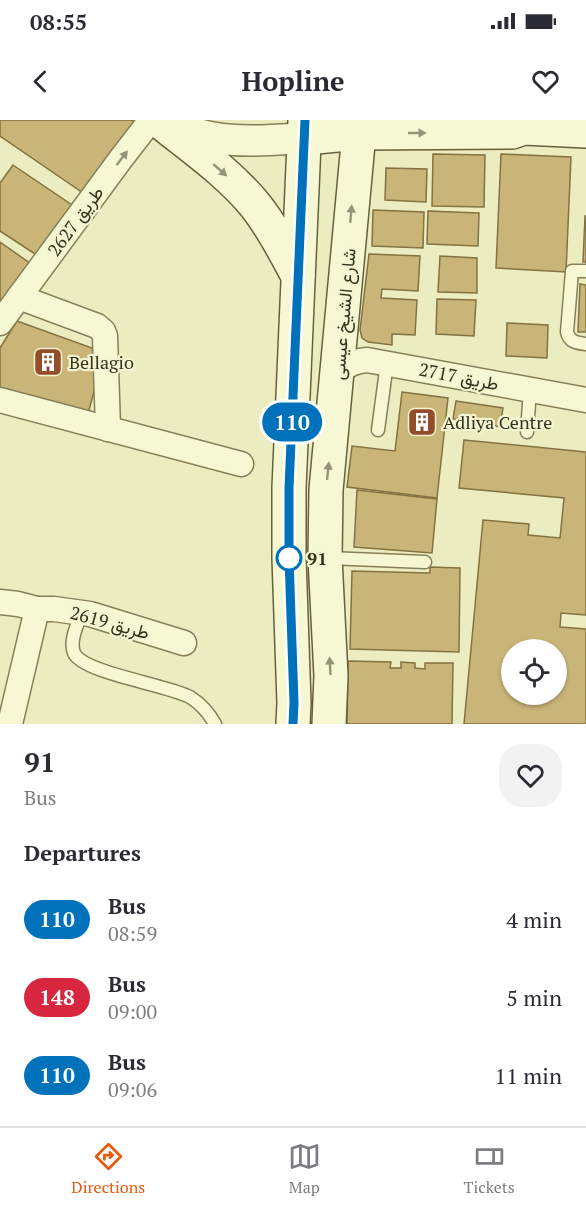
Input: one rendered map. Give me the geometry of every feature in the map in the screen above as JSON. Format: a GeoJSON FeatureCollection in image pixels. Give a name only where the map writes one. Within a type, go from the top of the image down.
{"type":"FeatureCollection","features":[{"type":"Feature","properties":{"kind":"main road"},"geometry":{"type":"LineString","coordinates":[[159,120],[222,171],[255,205],[298,276]]}},
{"type":"Feature","properties":{"kind":"main road"},"geometry":{"type":"LineString","coordinates":[[293,724],[289,500],[305,129],[358,126],[512,132],[519,123],[586,131]]}},
{"type":"Feature","properties":{"kind":"main road","name":"شارع الشيخ عيسى"},"geometry":{"type":"LineString","coordinates":[[329,724],[330,676],[325,558],[326,490],[358,126]]}},
{"type":"Feature","properties":{"kind":"street","name":"طريق 2627"},"geometry":{"type":"LineString","coordinates":[[0,323],[151,120]]}},
{"type":"Feature","properties":{"kind":"street"},"geometry":{"type":"LineString","coordinates":[[159,120],[184,130],[234,141],[259,141],[305,129]]}},
{"type":"Feature","properties":{"kind":"street"},"geometry":{"type":"LineString","coordinates":[[20,297],[97,326],[103,331],[108,429]]}},
{"type":"Feature","properties":{"kind":"street","name":"طريق 2717"},"geometry":{"type":"LineString","coordinates":[[337,375],[350,363],[367,360],[586,400]]}},
{"type":"Feature","properties":{"kind":"street"},"geometry":{"type":"LineString","coordinates":[[0,400],[242,464]]}},
{"type":"Feature","properties":{"kind":"street","name":"طريق 2619"},"geometry":{"type":"LineString","coordinates":[[0,602],[37,609],[82,612],[184,643]]}},
{"type":"Feature","properties":{"kind":"street"},"geometry":{"type":"LineString","coordinates":[[10,724],[37,609]]}},
{"type":"Feature","properties":{"kind":"lane"},"geometry":{"type":"LineString","coordinates":[[586,272],[572,271],[568,336],[574,342],[586,344]]}},
{"type":"Feature","properties":{"kind":"lane"},"geometry":{"type":"LineString","coordinates":[[378,430],[387,363]]}},
{"type":"Feature","properties":{"kind":"lane"},"geometry":{"type":"LineString","coordinates":[[527,432],[530,389]]}},
{"type":"Feature","properties":{"kind":"lane"},"geometry":{"type":"LineString","coordinates":[[325,558],[425,562]]}},
{"type":"Feature","properties":{"kind":"lane"},"geometry":{"type":"LineString","coordinates":[[82,612],[73,647],[75,655],[81,661],[189,697],[207,710],[215,724]]}},
{"type":"Feature","properties":{"kind":"building"},"geometry":{"type":"Polygon","coordinates":[[[0,120],[131,120],[135,122],[86,195],[0,136],[0,120]]]}},
{"type":"Feature","properties":{"kind":"building"},"geometry":{"type":"Polygon","coordinates":[[[433,154],[485,155],[484,207],[432,206],[433,154]]]}},
{"type":"Feature","properties":{"kind":"building"},"geometry":{"type":"Polygon","coordinates":[[[501,154],[571,157],[566,272],[496,268],[501,154]]]}},
{"type":"Feature","properties":{"kind":"building"},"geometry":{"type":"Polygon","coordinates":[[[13,165],[72,205],[38,256],[0,231],[0,183],[13,165]]]}},
{"type":"Feature","properties":{"kind":"building"},"geometry":{"type":"Polygon","coordinates":[[[386,168],[427,169],[426,202],[385,200],[386,168]]]}},
{"type":"Feature","properties":{"kind":"building"},"geometry":{"type":"Polygon","coordinates":[[[373,210],[424,212],[423,248],[372,246],[373,210]]]}},
{"type":"Feature","properties":{"kind":"building"},"geometry":{"type":"Polygon","coordinates":[[[428,211],[479,213],[478,246],[427,244],[428,211]]]}},
{"type":"Feature","properties":{"kind":"building"},"geometry":{"type":"Polygon","coordinates":[[[585,216],[586,262],[583,262],[585,216]]]}},
{"type":"Feature","properties":{"kind":"building"},"geometry":{"type":"Polygon","coordinates":[[[0,242],[34,266],[0,315],[0,242]]]}},
{"type":"Feature","properties":{"kind":"building"},"geometry":{"type":"Polygon","coordinates":[[[369,254],[420,256],[418,291],[382,289],[381,298],[417,300],[415,335],[392,334],[392,345],[368,342],[362,338],[360,330],[369,254]]]}},
{"type":"Feature","properties":{"kind":"building"},"geometry":{"type":"Polygon","coordinates":[[[440,256],[477,258],[477,293],[438,292],[440,256]]]}},
{"type":"Feature","properties":{"kind":"building"},"geometry":{"type":"Polygon","coordinates":[[[580,284],[586,285],[586,332],[578,332],[580,284]]]}},
{"type":"Feature","properties":{"kind":"building"},"geometry":{"type":"Polygon","coordinates":[[[437,299],[476,300],[474,336],[436,334],[437,299]]]}},
{"type":"Feature","properties":{"kind":"building","name":"Bellagio"},"geometry":{"type":"Polygon","coordinates":[[[17,321],[92,348],[98,376],[87,418],[0,394],[0,348],[17,321]]]}},
{"type":"Feature","properties":{"kind":"building"},"geometry":{"type":"Polygon","coordinates":[[[507,323],[548,325],[547,358],[506,356],[507,323]]]}},
{"type":"Feature","properties":{"kind":"building","name":"Adliya Centre"},"geometry":{"type":"Polygon","coordinates":[[[402,392],[448,398],[437,498],[347,487],[352,446],[395,451],[402,392]]]}},
{"type":"Feature","properties":{"kind":"building"},"geometry":{"type":"Polygon","coordinates":[[[456,401],[503,408],[500,427],[453,419],[456,401]]]}},
{"type":"Feature","properties":{"kind":"building"},"geometry":{"type":"Polygon","coordinates":[[[464,440],[586,452],[586,615],[561,613],[560,627],[586,629],[586,724],[464,724],[483,520],[529,524],[528,535],[560,538],[564,498],[459,488],[464,440]]]}},
{"type":"Feature","properties":{"kind":"building"},"geometry":{"type":"Polygon","coordinates":[[[357,490],[437,499],[432,553],[354,547],[357,490]]]}},
{"type":"Feature","properties":{"kind":"building"},"geometry":{"type":"Polygon","coordinates":[[[430,567],[460,568],[459,652],[350,649],[352,571],[430,573],[430,567]]]}},
{"type":"Feature","properties":{"kind":"building"},"geometry":{"type":"Polygon","coordinates":[[[348,661],[391,662],[390,668],[401,668],[401,662],[415,663],[415,668],[425,669],[425,663],[453,663],[452,724],[347,724],[348,661]]]}},
{"type":"Feature","properties":{"kind":"bus line","name":"110"},"geometry":{"type":"LineString","coordinates":[[293,724],[289,488],[305,120]]}},
{"type":"Feature","properties":{"kind":"place","name":"Bellagio"},"geometry":{"type":"Point","coordinates":[48,362]}},
{"type":"Feature","properties":{"kind":"place","name":"Adliya Centre"},"geometry":{"type":"Point","coordinates":[422,422]}},
{"type":"Feature","properties":{"kind":"place","name":"91"},"geometry":{"type":"Point","coordinates":[289,558]}}]}
